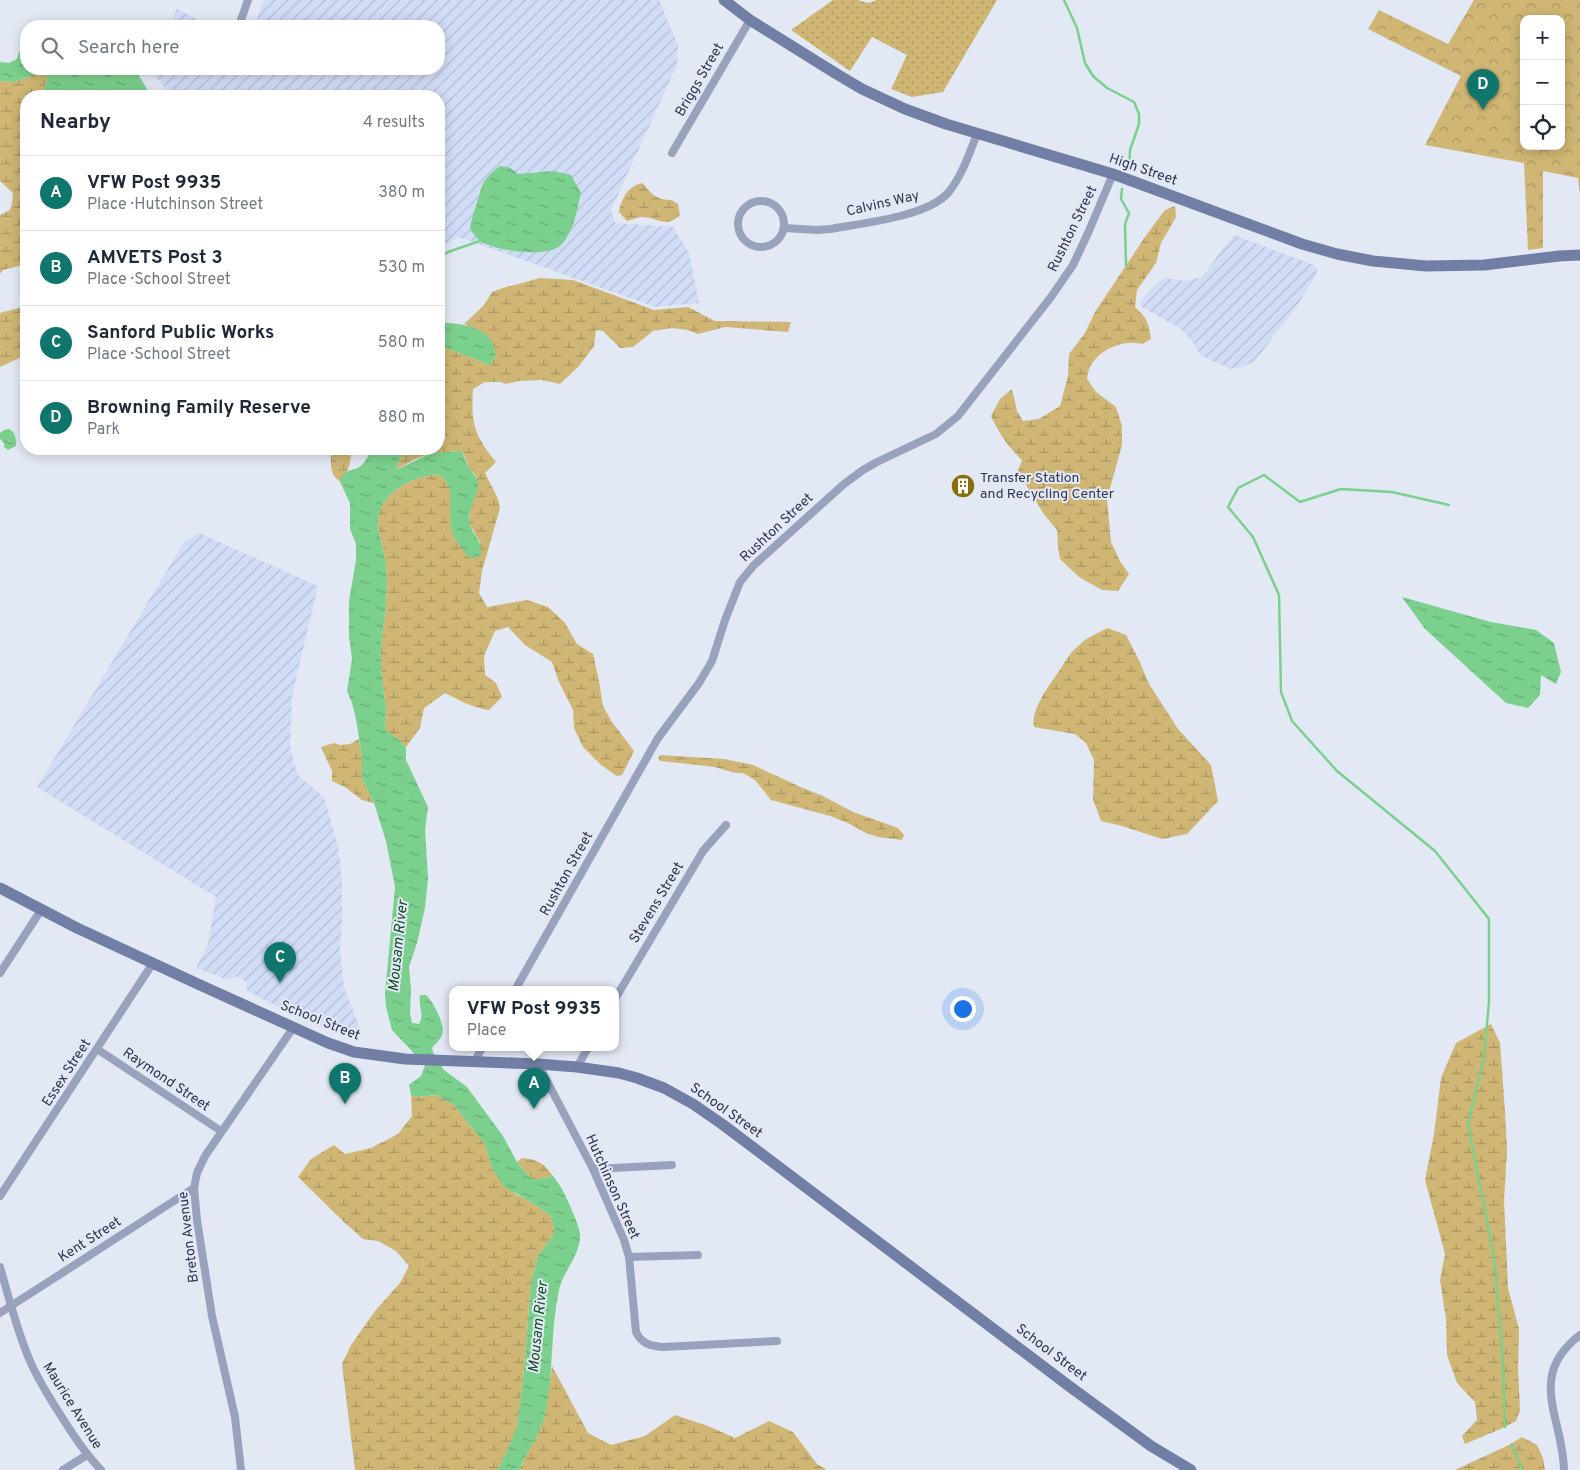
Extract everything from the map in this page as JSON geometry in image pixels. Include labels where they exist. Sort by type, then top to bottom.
[{"type":"street","points":[[241,20],[248,0]]},
{"type":"street","name":"High Street","points":[[724,0],[750,20],[835,73],[889,102],[920,115],[977,134],[1113,174],[1302,244],[1337,254],[1373,261],[1426,266],[1484,265],[1580,255]]},
{"type":"street","name":"Briggs Street","points":[[672,153],[750,20]]},
{"type":"street","name":"Calvins Way","points":[[784,228],[830,229],[910,213],[929,207],[940,200],[955,183],[977,134]]},
{"type":"street","name":"Rushton Street","points":[[517,986],[658,738],[699,683],[712,661],[724,620],[740,582],[754,564],[844,484],[877,462],[936,434],[958,416],[1045,305],[1073,265],[1113,174]]},
{"type":"street","points":[[763,202],[772,204],[779,210],[784,228],[782,235],[772,245],[755,247],[743,239],[739,230],[738,220],[748,205],[763,202]]},
{"type":"street","name":"Stevens Street","points":[[619,992],[703,851],[726,825]]},
{"type":"street","name":"School Street","points":[[0,888],[41,910],[293,1028],[354,1052],[419,1059],[577,1067],[619,1073],[664,1088],[693,1104],[1144,1442],[1191,1470]]},
{"type":"street","points":[[0,973],[41,910]]},
{"type":"street","name":"Essex Street","points":[[0,1196],[153,963]]},
{"type":"street","name":"Breton Avenue","points":[[241,1470],[234,1408],[212,1316],[196,1220],[194,1188],[197,1173],[220,1132],[293,1028]]},
{"type":"street","name":"Raymond Street","points":[[97,1049],[220,1132]]},
{"type":"street","points":[[475,1061],[480,1051]]},
{"type":"street","points":[[577,1067],[586,1051]]},
{"type":"street","name":"Hutchinson Street","points":[[538,1064],[592,1169],[624,1240],[629,1257],[636,1332],[644,1343],[663,1347],[777,1341]]},
{"type":"street","points":[[592,1169],[672,1165]]},
{"type":"street","name":"Kent Street","points":[[0,1313],[194,1188]]},
{"type":"street","points":[[629,1257],[698,1255]]},
{"type":"street","name":"Maurice Avenue","points":[[0,1266],[24,1344],[38,1378],[87,1455],[101,1470]]},
{"type":"street","points":[[1564,1470],[1564,1456],[1551,1403],[1552,1371],[1563,1350],[1580,1334]]},
{"type":"street","points":[[63,1470],[87,1455]]},
{"type":"shaded area","points":[[264,0],[659,0],[678,45],[677,65],[611,210],[615,223],[673,227],[689,253],[699,303],[655,307],[459,237],[445,244],[445,90],[167,90],[155,75],[445,75],[445,20],[256,20]]},
{"type":"shaded area","points":[[177,9],[199,20],[172,20]]},
{"type":"shaded area","points":[[1234,235],[1314,265],[1317,270],[1316,276],[1296,307],[1254,362],[1231,369],[1200,355],[1192,341],[1181,329],[1140,306],[1142,299],[1164,278],[1186,281],[1201,277]]},
{"type":"shaded area","points":[[199,533],[318,586],[292,696],[290,746],[299,776],[324,797],[338,847],[342,878],[340,949],[344,987],[358,1023],[357,1033],[350,1037],[350,1035],[347,1034],[345,1036],[302,1019],[247,991],[247,982],[236,976],[229,980],[196,968],[208,944],[216,897],[37,787],[184,542]]},
{"type":"green space","points":[[833,0],[858,0],[869,3],[876,0],[997,0],[943,92],[912,97],[891,89],[907,55],[872,37],[850,71],[791,30]]},
{"type":"green space","points":[[1474,0],[1580,0],[1580,195],[1578,178],[1543,171],[1543,248],[1528,250],[1524,163],[1425,145],[1461,76],[1368,29],[1379,10],[1448,44]]},
{"type":"green space","points":[[35,75],[49,77],[44,90],[20,90],[20,266],[3,270],[0,274],[0,215],[10,210],[13,193],[0,181],[0,81],[13,82]]},
{"type":"green space","points":[[642,183],[656,196],[678,204],[680,215],[666,222],[642,217],[627,221],[619,212],[621,202],[629,190]]},
{"type":"green space","points":[[1175,206],[1176,217],[1161,243],[1156,263],[1137,290],[1135,307],[1147,321],[1151,339],[1142,344],[1120,344],[1106,350],[1094,361],[1088,373],[1087,379],[1096,392],[1116,407],[1122,426],[1122,445],[1107,499],[1111,542],[1129,574],[1118,591],[1102,590],[1079,577],[1060,559],[1057,530],[1043,513],[1018,471],[1022,460],[1004,440],[991,416],[1000,399],[1012,389],[1017,411],[1023,421],[1039,419],[1060,406],[1068,376],[1069,354],[1085,333],[1095,312],[1147,234],[1165,210]]},
{"type":"green space","points":[[540,278],[573,280],[654,310],[688,307],[715,321],[791,322],[788,332],[725,327],[698,334],[688,330],[672,328],[653,331],[633,347],[620,348],[603,331],[596,330],[594,346],[579,366],[560,384],[542,380],[519,381],[506,384],[485,382],[473,389],[473,411],[476,428],[483,444],[496,462],[485,473],[498,499],[500,508],[482,571],[479,593],[487,607],[527,600],[548,607],[565,623],[577,644],[593,654],[603,706],[612,722],[634,751],[622,775],[617,776],[601,765],[583,747],[574,728],[573,710],[559,682],[552,662],[525,645],[508,627],[495,631],[484,656],[485,675],[496,683],[502,697],[489,710],[472,706],[445,693],[424,708],[420,728],[406,747],[396,737],[386,731],[385,728],[386,708],[382,678],[381,647],[387,581],[378,517],[388,497],[400,487],[422,477],[438,474],[448,486],[450,493],[451,524],[454,538],[461,545],[481,544],[469,523],[477,477],[470,469],[462,451],[445,452],[445,347],[490,365],[496,355],[491,342],[482,332],[464,324],[484,305],[492,292]]},
{"type":"green space","points":[[20,308],[20,358],[0,367],[0,313]]},
{"type":"green space","points":[[332,455],[351,455],[350,464],[340,482],[334,476]]},
{"type":"green space","points":[[402,455],[426,455],[396,470]]},
{"type":"green space","points":[[1108,628],[1126,635],[1149,684],[1178,729],[1211,765],[1218,801],[1187,834],[1162,839],[1101,821],[1093,799],[1094,760],[1086,743],[1075,734],[1034,727],[1035,712],[1038,704],[1069,656],[1078,645]]},
{"type":"green space","points":[[359,739],[362,757],[362,778],[374,803],[362,800],[345,787],[332,781],[332,771],[321,747],[334,743],[340,745],[350,744]]},
{"type":"green space","points":[[660,755],[724,759],[753,765],[821,795],[853,812],[898,828],[904,835],[902,840],[878,837],[830,816],[771,800],[755,780],[743,773],[735,773],[715,767],[661,761],[658,758]]},
{"type":"green space","points":[[1491,1024],[1500,1043],[1507,1151],[1504,1200],[1508,1288],[1519,1329],[1518,1370],[1520,1410],[1516,1421],[1465,1444],[1462,1436],[1477,1420],[1475,1402],[1457,1383],[1447,1355],[1446,1319],[1440,1280],[1445,1254],[1425,1180],[1434,1134],[1441,1078],[1456,1043]]},
{"type":"green space","points":[[411,1095],[418,1097],[437,1095],[453,1104],[485,1144],[492,1168],[515,1194],[550,1215],[554,1227],[554,1234],[538,1256],[531,1283],[517,1429],[497,1470],[355,1470],[342,1364],[351,1345],[375,1311],[400,1283],[409,1266],[396,1251],[378,1241],[363,1239],[298,1177],[311,1159],[334,1145],[345,1154],[371,1148],[398,1134],[412,1116]]},
{"type":"green space","points":[[522,1158],[540,1163],[553,1176],[534,1180],[517,1162]]},
{"type":"green space","points":[[552,1366],[588,1433],[611,1445],[645,1436],[675,1415],[708,1426],[735,1438],[769,1421],[793,1432],[817,1464],[827,1470],[519,1470],[541,1427],[545,1414]]},
{"type":"green space","points":[[1522,1437],[1537,1445],[1543,1458],[1545,1470],[1455,1470],[1511,1444]]},
{"type":"water","points":[[19,52],[20,75],[35,75],[13,82],[0,81],[0,62],[9,63],[17,59]]},
{"type":"water","points":[[41,75],[139,75],[148,90],[44,90],[48,77]]},
{"type":"water","points":[[500,166],[511,168],[518,174],[553,171],[571,175],[581,193],[572,227],[562,244],[555,249],[546,251],[522,252],[488,245],[480,241],[470,229],[481,188],[485,180]]},
{"type":"water","points":[[445,323],[474,328],[486,335],[491,340],[496,355],[490,365],[445,347]]},
{"type":"water","points":[[9,429],[14,434],[16,446],[8,450],[0,439],[0,433]]},
{"type":"water","name":"Mousam River","points":[[462,451],[478,482],[469,518],[471,529],[480,543],[480,556],[469,558],[453,535],[450,493],[448,486],[438,474],[422,477],[407,483],[388,497],[383,504],[378,517],[378,524],[387,581],[381,662],[386,708],[386,731],[396,737],[406,747],[406,760],[428,807],[425,830],[428,878],[425,908],[409,967],[412,1023],[419,1024],[421,1020],[420,995],[426,995],[441,1020],[443,1031],[441,1037],[432,1048],[444,1070],[467,1087],[503,1136],[517,1162],[526,1173],[534,1180],[553,1176],[564,1193],[580,1234],[578,1249],[561,1283],[556,1305],[550,1384],[545,1415],[537,1436],[519,1470],[497,1470],[517,1428],[531,1283],[538,1256],[554,1234],[554,1227],[550,1215],[504,1187],[492,1168],[485,1144],[453,1104],[437,1095],[417,1097],[411,1095],[409,1085],[421,1076],[425,1065],[392,1030],[386,1007],[385,993],[395,887],[386,841],[374,803],[362,778],[362,757],[356,719],[347,691],[352,659],[349,636],[349,601],[356,560],[356,544],[350,529],[350,503],[340,482],[341,477],[347,471],[356,469],[369,455],[402,455],[396,470],[427,455],[445,455],[445,452]]},
{"type":"water","points":[[1402,597],[1491,622],[1536,630],[1554,643],[1561,672],[1556,684],[1541,675],[1540,695],[1528,708],[1506,703],[1425,629]]},
{"type":"waterway","points":[[1064,0],[1077,28],[1085,63],[1093,76],[1107,88],[1134,102],[1139,114],[1139,124],[1130,150],[1129,169]]},
{"type":"waterway","points":[[1122,189],[1121,199],[1129,213],[1125,224],[1126,265]]},
{"type":"waterway","points":[[445,254],[480,241]]},
{"type":"waterway","points":[[1449,505],[1392,492],[1341,489],[1300,502],[1264,475],[1238,488],[1228,507],[1253,537],[1279,595],[1281,692],[1292,721],[1337,771],[1435,851],[1489,919],[1489,1002],[1484,1057],[1468,1124],[1495,1263],[1503,1364],[1505,1427]]},
{"type":"waterway","points":[[1512,1444],[1522,1470]]},
{"type":"place","name":"Browning Family Reserve","points":[[1483,110]]},
{"type":"place","name":"Transfer Station and Recycling Center","points":[[963,486]]},
{"type":"place","name":"Sanford Public Works","points":[[280,983]]},
{"type":"place","name":"AMVETS Post 3","points":[[345,1104]]},
{"type":"place","name":"VFW Post 9935","points":[[534,1109]]}]
